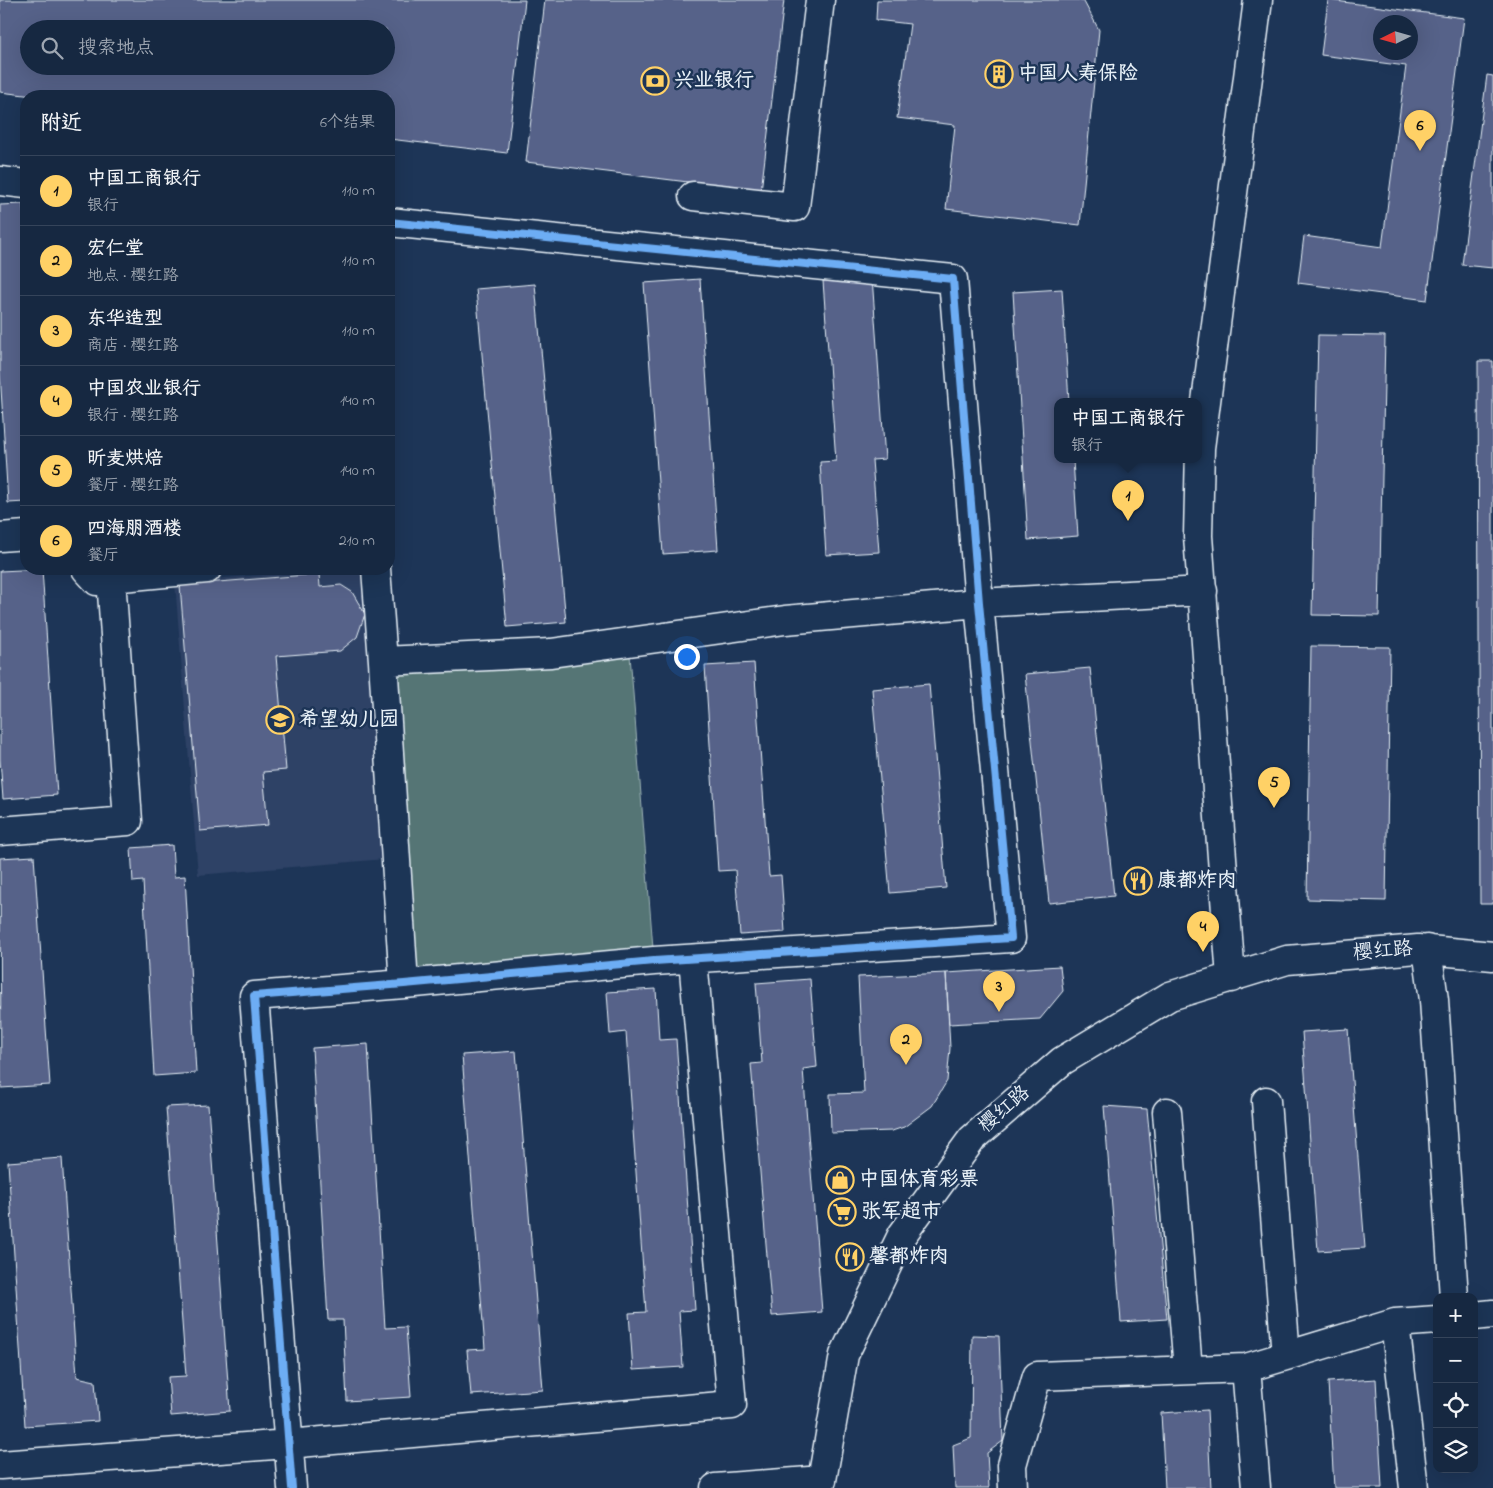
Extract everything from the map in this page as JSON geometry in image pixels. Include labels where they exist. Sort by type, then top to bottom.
[{"type":"street","points":[[693,196],[795,207],[820,0]]},
{"type":"street","points":[[1202,433],[1258,0]]},
{"type":"street","points":[[0,181],[20,183]]},
{"type":"street","points":[[292,1488],[254,996],[693,959],[1011,938],[978,603],[953,278],[395,223]]},
{"type":"street","points":[[1200,463],[1198,536],[1231,978]]},
{"type":"street","points":[[0,537],[20,535]]},
{"type":"street","points":[[92,575],[97,581],[143,575]]},
{"type":"street","points":[[376,575],[404,984]]},
{"type":"street","points":[[0,831],[128,821],[111,578]]},
{"type":"street","points":[[383,661],[551,653],[785,620],[978,603],[1203,591]]},
{"type":"street","name":"樱红路","points":[[715,1488],[823,1484],[844,1355],[902,1234],[972,1139],[1062,1061],[1170,996],[1287,960],[1418,949],[1493,956]]},
{"type":"street","points":[[1427,949],[1434,1000],[1454,1293]]},
{"type":"street","points":[[0,1465],[288,1444],[732,1405],[693,959]]},
{"type":"street","points":[[1266,1101],[1286,1356]]},
{"type":"street","points":[[1167,1112],[1188,1370]]},
{"type":"street","points":[[1478,1316],[1493,1314]]},
{"type":"street","points":[[1014,1488],[1012,1465],[1037,1376],[1246,1368],[1395,1323],[1433,1320]]},
{"type":"street","points":[[1395,1323],[1414,1488]]},
{"type":"street","points":[[1246,1368],[1256,1488]]},
{"type":"shaded area","name":"希望幼儿园","points":[[262,575],[363,575],[385,859],[198,875],[175,582]]},
{"type":"green space","points":[[629,642],[654,961],[404,984],[383,661]]},
{"type":"building","points":[[0,0],[525,0],[507,153],[395,140],[395,90],[20,90],[20,94],[0,92]]},
{"type":"building","name":"兴业银行","points":[[545,0],[784,0],[761,191],[526,162]]},
{"type":"building","name":"中国人寿保险","points":[[877,0],[1083,0],[1099,30],[1080,225],[946,209],[955,125],[897,118],[910,24],[876,20]]},
{"type":"building","points":[[1328,0],[1464,18],[1427,300],[1298,283],[1304,236],[1382,247],[1406,66],[1321,55]]},
{"type":"building","points":[[1487,75],[1493,76],[1493,268],[1462,265]]},
{"type":"building","points":[[20,204],[20,502],[8,503],[0,372],[0,205]]},
{"type":"building","points":[[872,277],[885,459],[872,460],[879,552],[826,555],[820,462],[836,461],[823,281]]},
{"type":"building","points":[[700,279],[718,550],[663,554],[644,283]]},
{"type":"building","points":[[535,284],[566,622],[507,627],[476,289]]},
{"type":"building","points":[[1062,289],[1069,398],[1054,398],[1054,463],[1073,463],[1078,536],[1028,540],[1013,292]]},
{"type":"building","points":[[1318,335],[1385,336],[1379,616],[1312,615]]},
{"type":"building","points":[[1478,361],[1493,361],[1493,904],[1480,904]]},
{"type":"building","points":[[20,570],[20,575],[42,575],[57,795],[3,799],[0,759],[0,571]]},
{"type":"building","points":[[319,575],[320,587],[341,585],[352,592],[365,614],[357,637],[340,651],[276,656],[286,770],[263,772],[268,825],[200,831],[180,585]]},
{"type":"building","points":[[1311,646],[1390,647],[1386,901],[1307,899]]},
{"type":"building","points":[[754,663],[769,876],[781,875],[785,932],[740,935],[735,870],[718,871],[705,666]]},
{"type":"building","points":[[1090,668],[1114,896],[1049,903],[1025,674]]},
{"type":"building","points":[[929,684],[946,888],[890,893],[872,689]]},
{"type":"building","points":[[172,845],[174,877],[185,876],[196,1073],[154,1076],[143,881],[133,882],[131,848]]},
{"type":"building","points":[[34,856],[50,1085],[1,1088],[0,858]]},
{"type":"building","points":[[1060,966],[1063,991],[1040,1019],[949,1024],[946,973]]},
{"type":"building","points":[[946,973],[950,1048],[947,1081],[932,1106],[904,1127],[892,1131],[831,1133],[830,1094],[864,1093],[858,977]]},
{"type":"building","points":[[810,979],[817,1067],[803,1069],[822,1312],[772,1316],[751,1064],[762,1063],[756,983]]},
{"type":"building","points":[[656,989],[659,1040],[676,1039],[695,1310],[679,1311],[683,1367],[633,1370],[629,1313],[646,1312],[626,1032],[610,1034],[607,992]]},
{"type":"building","points":[[1348,1029],[1365,1248],[1318,1251],[1302,1032]]},
{"type":"building","points":[[368,1044],[385,1328],[406,1327],[411,1397],[347,1401],[343,1320],[328,1320],[312,1048]]},
{"type":"building","points":[[516,1051],[543,1390],[471,1395],[467,1350],[485,1349],[462,1055]]},
{"type":"building","points":[[208,1105],[230,1411],[171,1416],[168,1377],[186,1376],[166,1107]]},
{"type":"building","points":[[1104,1106],[1147,1109],[1167,1319],[1121,1322]]},
{"type":"building","points":[[62,1158],[77,1377],[95,1381],[98,1421],[25,1426],[8,1162]]},
{"type":"building","points":[[972,1335],[999,1336],[1003,1441],[987,1453],[989,1488],[955,1488],[953,1445],[971,1438]]},
{"type":"building","points":[[1376,1379],[1382,1488],[1334,1488],[1328,1382]]},
{"type":"building","points":[[1207,1410],[1211,1488],[1165,1488],[1161,1413]]},
{"type":"cycle path","points":[[292,1488],[254,996],[654,961],[1011,938],[979,603],[953,279],[395,223]]},
{"type":"place","name":"中国人寿保险","points":[[999,74]]},
{"type":"place","name":"兴业银行","points":[[655,81]]},
{"type":"place","name":"四海朋酒楼","points":[[1420,151]]},
{"type":"place","name":"中国工商银行","points":[[1128,521]]},
{"type":"place","name":"希望幼儿园","points":[[280,720]]},
{"type":"place","name":"昕麦烘焙","points":[[1274,808]]},
{"type":"place","name":"康都炸肉","points":[[1138,881]]},
{"type":"place","name":"中国农业银行","points":[[1203,952]]},
{"type":"place","name":"东华造型","points":[[999,1012]]},
{"type":"place","name":"宏仁堂","points":[[906,1065]]},
{"type":"place","name":"中国体育彩票","points":[[840,1180]]},
{"type":"place","name":"张军超市","points":[[842,1212]]},
{"type":"place","name":"馨都炸肉","points":[[850,1257]]}]
